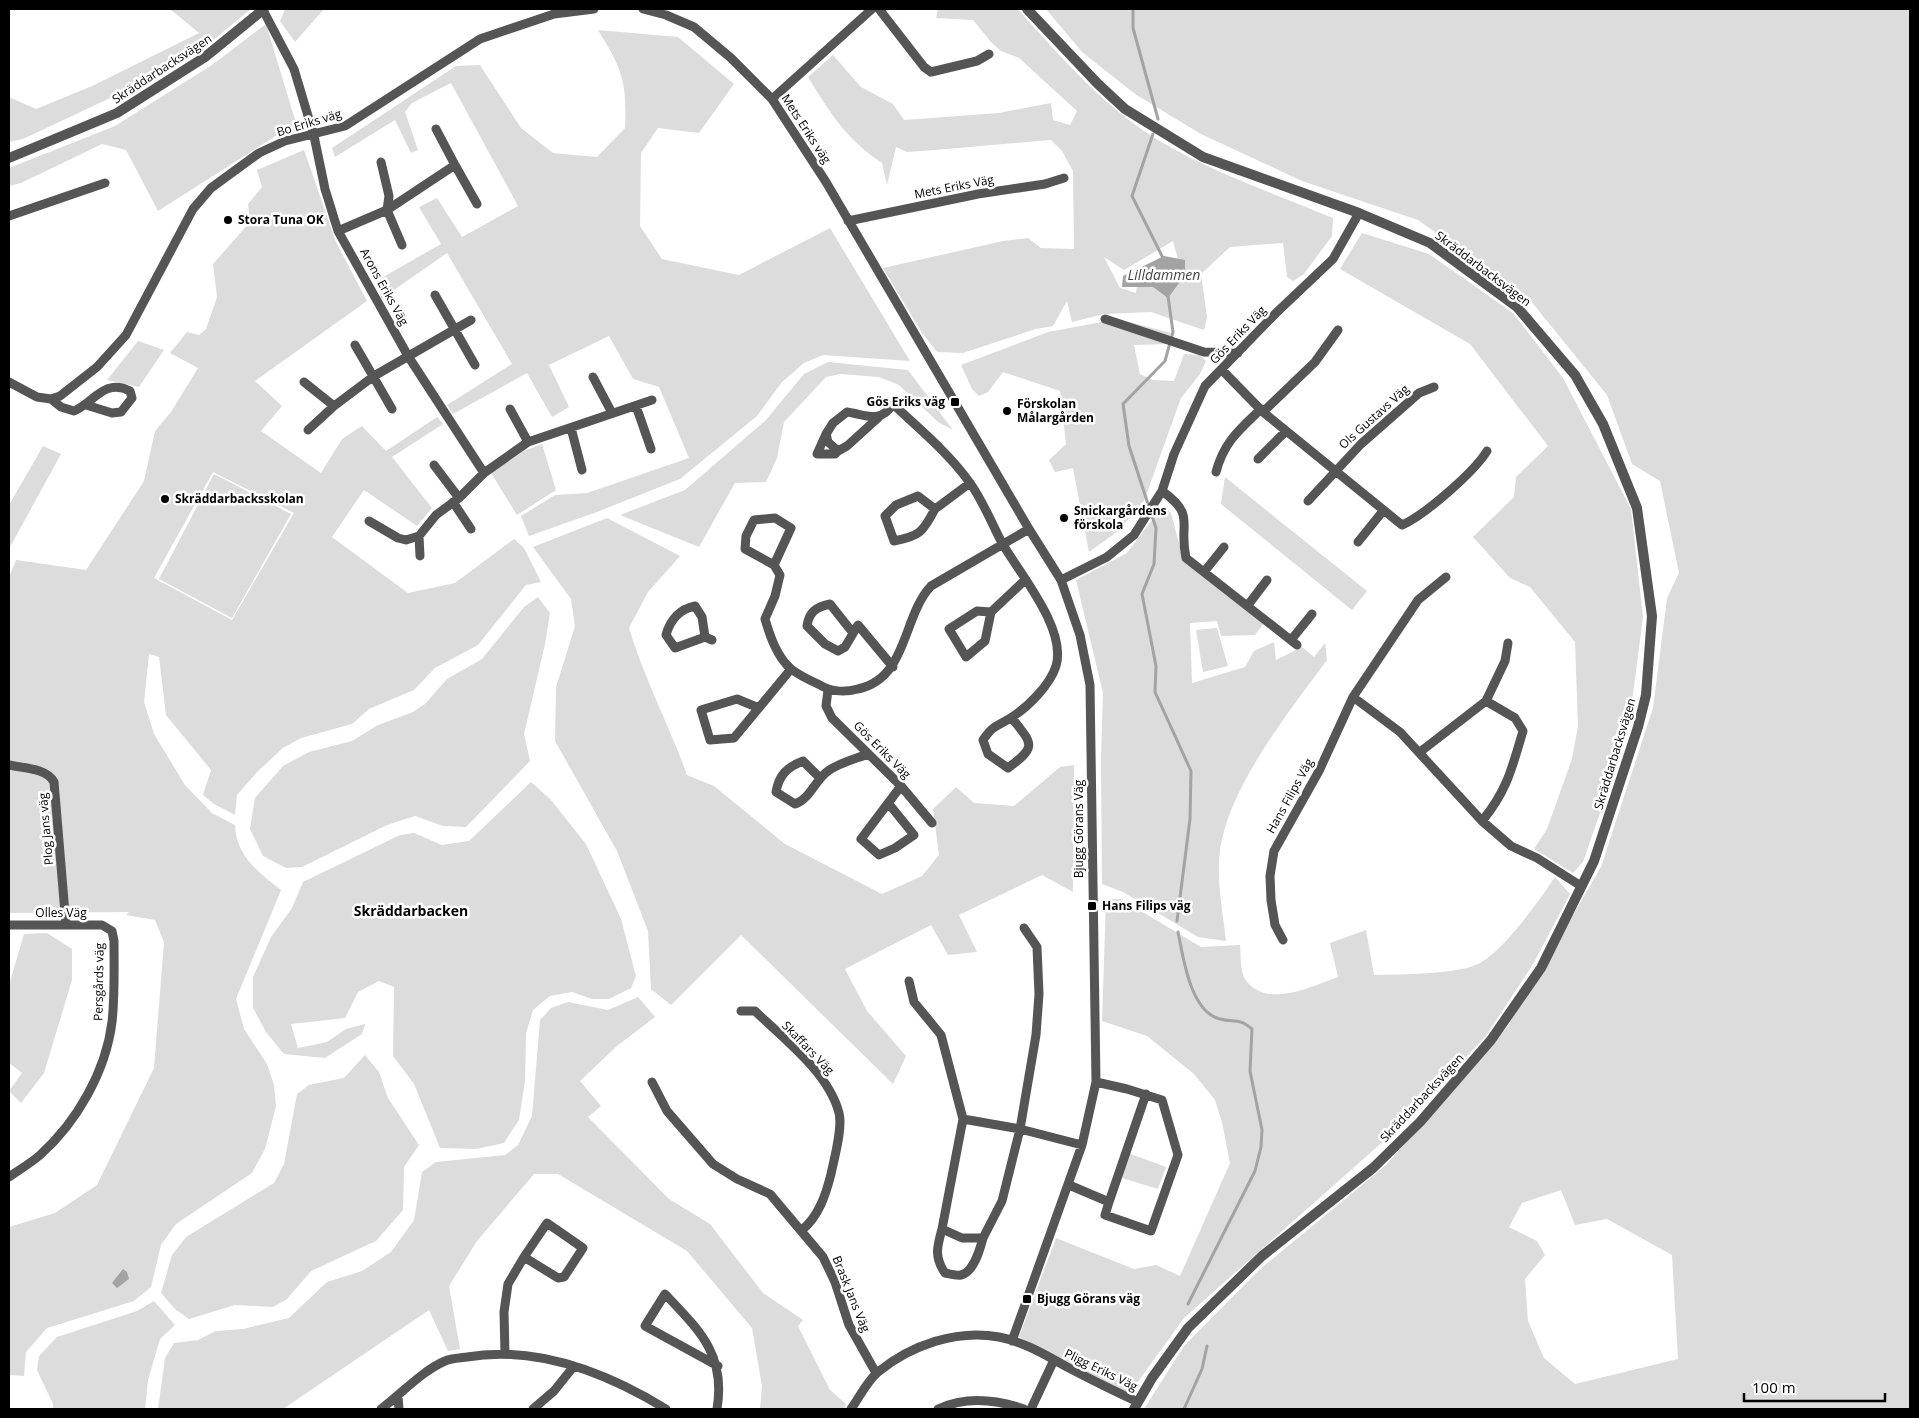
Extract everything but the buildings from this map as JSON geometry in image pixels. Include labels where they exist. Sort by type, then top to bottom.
[{"type":"street","name":"Bo Eriks väg","points":[[51,399],[60,396],[91,372],[126,335],[193,209],[211,188],[259,153],[285,142],[314,136],[345,126],[480,39],[554,14],[594,9]]},
{"type":"street","name":"Mets Eriks väg","points":[[643,9],[666,15],[694,27],[731,58],[772,99],[848,221]]},
{"type":"street","points":[[772,99],[872,9]]},
{"type":"street","points":[[879,9],[924,67],[931,72],[977,61],[989,54]]},
{"type":"street","name":"Skräddarbacksvägen","points":[[1027,9],[1098,84],[1125,108],[1203,157],[1359,213],[1430,244],[1517,307],[1575,375],[1603,424],[1637,508],[1652,616],[1646,695],[1638,727],[1594,861],[1540,968],[1491,1040],[1420,1122],[1373,1168],[1262,1256],[1188,1328],[1136,1406]]},
{"type":"street","name":"Arons Eriks Väg","points":[[264,10],[294,69],[314,136],[325,189],[338,231],[408,356],[484,473]]},
{"type":"street","name":"Skräddarbacksvägen","points":[[9,158],[118,113],[206,58],[264,10]]},
{"type":"street","points":[[436,129],[477,204]]},
{"type":"street","points":[[381,162],[390,196],[387,210],[402,245]]},
{"type":"street","points":[[338,231],[387,210],[455,165]]},
{"type":"street","name":"Mets Eriks Väg","points":[[848,221],[978,194],[1045,184],[1064,178]]},
{"type":"street","points":[[9,216],[105,183]]},
{"type":"street","name":"Gös Eriks Väg","points":[[1061,580],[1107,557],[1134,536],[1162,491],[1174,454],[1205,386],[1333,259],[1359,213]]},
{"type":"street","points":[[848,221],[1028,529],[1061,580]]},
{"type":"street","points":[[435,295],[476,365]]},
{"type":"street","points":[[1106,319],[1204,352],[1238,353]]},
{"type":"street","points":[[308,430],[334,406],[374,376],[471,320]]},
{"type":"street","points":[[1216,472],[1220,457],[1231,437],[1315,362],[1338,330]]},
{"type":"street","points":[[355,345],[392,409]]},
{"type":"street","points":[[1222,370],[1286,431],[1402,525],[1413,520],[1480,462],[1487,451]]},
{"type":"street","points":[[593,377],[612,413]]},
{"type":"street","points":[[9,382],[37,397],[51,399],[61,407],[74,411],[86,406],[103,389],[122,387],[130,391],[132,398],[121,412],[112,412],[86,406]]},
{"type":"street","points":[[304,382],[334,406]]},
{"type":"street","name":"Ols Gustavs Väg","points":[[1308,501],[1334,471],[1419,393],[1434,387]]},
{"type":"street","points":[[370,521],[398,538],[406,540],[419,536],[436,515],[456,500],[484,473],[528,442],[652,400]]},
{"type":"street","points":[[879,417],[846,412],[833,423],[817,454],[836,454],[879,417],[887,413],[893,404],[936,444],[970,483],[1003,544],[1042,605],[1058,646],[1056,666],[1032,700],[1012,718],[992,727],[983,740],[988,754],[1008,768],[1024,757],[1029,750],[1029,740],[1012,718]]},
{"type":"street","points":[[636,406],[650,449]]},
{"type":"street","points":[[510,409],[528,442]]},
{"type":"street","points":[[571,428],[582,470]]},
{"type":"street","points":[[1258,459],[1286,431]]},
{"type":"street","points":[[826,434],[828,442],[838,451]]},
{"type":"street","points":[[434,465],[456,500],[471,529]]},
{"type":"street","points":[[935,509],[918,496],[896,504],[885,516],[894,541],[912,538],[924,530],[935,509],[970,483]]},
{"type":"street","points":[[1162,491],[1184,511],[1184,547],[1186,558],[1294,642],[1312,614]]},
{"type":"street","points":[[1358,542],[1383,511]]},
{"type":"street","points":[[774,565],[791,528],[775,518],[754,520],[746,536],[746,549],[774,565],[780,575],[775,596],[765,619],[771,640],[791,669],[828,690],[846,692],[870,686],[893,667],[906,640],[920,598],[931,586],[1028,529]]},
{"type":"street","points":[[419,536],[420,556]]},
{"type":"street","points":[[1204,572],[1224,547]]},
{"type":"street","name":"Hans Filips Väg","points":[[1283,940],[1275,925],[1271,900],[1270,876],[1274,851],[1319,771],[1353,698],[1418,600],[1446,577]]},
{"type":"street","points":[[990,612],[976,612],[949,629],[966,657],[986,641],[990,612],[1025,580]]},
{"type":"street","name":"Bjugg Görans Väg","points":[[1012,1340],[1069,1185],[1082,1145],[1096,1082],[1090,685],[1080,635],[1061,580]]},
{"type":"street","points":[[1248,605],[1267,580]]},
{"type":"street","points":[[853,633],[830,604],[818,607],[808,616],[807,626],[825,644],[838,651],[845,646],[858,625],[893,667]]},
{"type":"street","points":[[695,606],[702,617],[708,638],[675,648],[666,634],[668,626],[683,609],[695,606]]},
{"type":"street","points":[[1420,752],[1486,701],[1505,661],[1508,643]]},
{"type":"street","points":[[759,708],[737,699],[701,710],[710,740],[734,738],[759,708],[791,669]]},
{"type":"street","name":"Gös Eriks Väg","points":[[828,690],[826,706],[832,718],[901,786],[932,823]]},
{"type":"street","points":[[1353,698],[1400,732],[1482,821],[1511,846],[1537,858],[1581,886]]},
{"type":"street","points":[[1482,821],[1498,802],[1506,787],[1523,731],[1515,718],[1486,701]]},
{"type":"street","name":"Gös Eriks Väg","points":[[820,778],[803,761],[789,766],[778,780],[776,792],[795,804],[802,802],[820,778],[829,770],[868,754]]},
{"type":"street","name":"Plog Jans väg","points":[[9,765],[44,772],[54,782],[66,925]]},
{"type":"street","name":"Gös Eriks Väg","points":[[889,804],[914,835],[895,848],[879,855],[861,839],[901,786]]},
{"type":"street","name":"Olles Väg","points":[[9,925],[102,925],[112,931]]},
{"type":"street","points":[[909,981],[914,1002],[941,1036],[963,1119],[938,1244],[938,1262],[945,1273],[960,1276],[969,1271],[1002,1201],[1020,1129],[1036,1035],[1039,994],[1037,947],[1024,928]]},
{"type":"street","name":"Persgårds väg","points":[[9,1177],[39,1155],[54,1140],[72,1118],[94,1081],[105,1051],[112,1023],[114,979],[112,931]]},
{"type":"street","name":"Skaffars Väg","points":[[741,1011],[755,1012],[824,1080],[840,1114],[836,1152],[826,1194],[810,1223],[802,1230]]},
{"type":"street","name":"Brask Jans Väg","points":[[652,1082],[667,1111],[713,1164],[738,1179],[770,1194],[823,1256],[835,1282],[849,1325],[876,1373]]},
{"type":"street","points":[[1096,1082],[1146,1094],[1162,1100],[1178,1155],[1151,1231],[1105,1215],[1146,1094]]},
{"type":"street","points":[[963,1119],[1020,1129],[1082,1145]]},
{"type":"street","points":[[1069,1185],[1110,1202]]},
{"type":"street","points":[[505,1354],[504,1312],[508,1284],[524,1257],[547,1223],[583,1248],[564,1277],[558,1278],[524,1257]]},
{"type":"street","points":[[942,1229],[962,1238],[983,1238]]},
{"type":"street","points":[[717,1409],[720,1384],[718,1366],[705,1339],[665,1294],[645,1326],[718,1366]]},
{"type":"street","name":"Pligg Eriks Väg","points":[[851,1409],[876,1373],[908,1352],[934,1341],[960,1336],[986,1336],[1012,1340],[1054,1360],[1136,1406]]},
{"type":"street","points":[[381,1409],[445,1361],[478,1355],[505,1354],[547,1359],[574,1366],[607,1378],[666,1409]]},
{"type":"street","name":"Pligg Eriks Väg","points":[[1031,1409],[1054,1360]]},
{"type":"street","points":[[533,1409],[554,1391],[574,1366]]},
{"type":"street","points":[[398,1396],[398,1409]]},
{"type":"street","points":[[938,1409],[952,1403],[973,1399],[1004,1403],[1024,1409]]},
{"type":"shaded area","points":[[170,9],[251,9],[211,42],[108,99],[23,139],[9,142],[9,97],[36,109],[92,86],[199,33]]},
{"type":"shaded area","points":[[285,9],[324,9],[295,42],[280,21]]},
{"type":"shaded area","points":[[938,9],[1018,9],[1085,82],[1143,130],[1163,143],[1204,164],[1333,218],[1332,236],[1304,274],[1293,281],[1287,277],[1283,243],[1230,247],[1201,274],[1207,317],[1204,330],[1151,312],[1104,314],[1072,322],[1067,301],[1053,326],[1036,329],[963,353],[937,352],[922,333],[883,268],[1003,241],[1028,238],[1041,248],[1074,249],[1073,171],[1062,151],[1051,140],[907,152],[896,147],[887,185],[882,163],[858,145],[840,125],[808,77],[833,55],[861,87],[893,104],[904,120],[999,113],[1051,103],[1053,120],[1070,125],[1077,111],[1019,58],[1001,51],[973,20],[936,18]],"holes":[[[1173,241],[1181,270],[1137,284],[1136,293],[1120,288],[1104,257],[1124,270]]]},
{"type":"shaded area","points":[[1046,9],[1910,9],[1910,1409],[1144,1409],[1184,1346],[1259,1270],[1386,1165],[1508,1026],[1601,867],[1653,708],[1667,598],[1679,573],[1660,481],[1632,464],[1607,395],[1530,300],[1418,220],[1302,181],[1201,134],[1135,94],[1082,52]],"holes":[[[1561,1190],[1575,1225],[1607,1219],[1672,1255],[1678,1359],[1575,1384],[1544,1358],[1528,1321],[1525,1279],[1545,1255],[1537,1241],[1509,1227],[1522,1203]]]},
{"type":"shaded area","points":[[266,24],[296,123],[158,211],[126,150],[102,144],[21,183],[9,186],[9,168],[115,126],[212,65]]},
{"type":"shaded area","points":[[598,30],[678,37],[734,84],[699,133],[658,128],[641,153],[640,226],[662,259],[739,275],[830,228],[910,361],[823,355],[804,363],[782,382],[757,416],[680,479],[597,512],[529,536],[521,516],[555,495],[587,493],[689,458],[659,387],[633,379],[609,336],[549,365],[569,407],[552,417],[527,373],[453,414],[447,405],[512,364],[447,253],[381,299],[378,280],[441,244],[419,207],[437,198],[462,237],[518,206],[451,83],[412,103],[405,112],[418,150],[411,153],[395,120],[335,157],[332,148],[456,66],[480,65],[521,128],[553,153],[597,157],[625,128],[625,98],[621,76],[613,55]]},
{"type":"shaded area","points":[[304,150],[336,242],[367,301],[255,381],[282,406],[261,431],[321,473],[342,439],[362,426],[386,451],[437,417],[443,424],[392,457],[432,508],[417,526],[364,490],[332,537],[408,593],[455,583],[514,539],[524,548],[541,582],[526,585],[478,645],[435,668],[414,690],[369,709],[352,724],[301,738],[283,748],[258,771],[237,795],[235,815],[214,804],[203,795],[211,770],[166,715],[159,657],[149,654],[144,702],[154,734],[185,785],[212,813],[235,825],[236,836],[244,855],[257,870],[281,890],[236,999],[244,1029],[267,1064],[274,1085],[276,1106],[265,1149],[252,1173],[176,1224],[161,1245],[151,1287],[134,1301],[47,1328],[26,1352],[24,1376],[9,1375],[9,1227],[55,1213],[97,1185],[154,1068],[164,942],[155,920],[126,915],[129,912],[9,913],[9,577],[16,560],[86,570],[144,481],[155,431],[171,412],[198,368],[170,353],[187,332],[199,335],[206,329],[217,297],[213,264],[250,222],[248,204],[262,187],[257,170]],"holes":[[[213,472],[294,513],[232,620],[154,578]]]},
{"type":"shaded area","points":[[1362,233],[1429,254],[1513,313],[1563,378],[1631,509],[1643,617],[1628,732],[1583,862],[1573,873],[1534,849],[1547,829],[1572,759],[1578,726],[1575,642],[1530,587],[1510,578],[1473,537],[1514,497],[1516,477],[1548,446],[1470,344],[1340,269]]},
{"type":"shaded area","points":[[1118,319],[1171,333],[1167,344],[1134,345],[1140,374],[1153,380],[1174,381],[1184,354],[1200,355],[1206,361],[1200,374],[1181,398],[1144,501],[1118,531],[1089,552],[1073,468],[1055,472],[1049,460],[1066,444],[1060,391],[1003,372],[988,392],[979,396],[972,389],[961,365],[1048,332]]},
{"type":"shaded area","points":[[138,341],[164,350],[139,387],[107,380]]},
{"type":"shaded area","points":[[828,362],[908,370],[953,430],[938,422],[899,385],[879,377],[840,374],[826,377],[784,422],[777,458],[766,482],[735,483],[699,547],[620,515],[685,490],[765,421],[804,374]]},
{"type":"shaded area","points":[[542,444],[556,490],[517,515],[491,473],[524,451]]},
{"type":"shaded area","points":[[43,446],[61,454],[9,549],[9,505]]},
{"type":"shaded area","points":[[214,474],[291,514],[232,618],[159,579]]},
{"type":"shaded area","points":[[1225,477],[1367,591],[1352,610],[1221,504]]},
{"type":"shaded area","points":[[1167,509],[1171,513],[1183,558],[1264,623],[1255,635],[1221,636],[1217,621],[1190,623],[1192,683],[1245,667],[1254,651],[1274,642],[1276,660],[1302,647],[1314,657],[1325,643],[1327,660],[1263,750],[1235,801],[1226,826],[1220,850],[1219,873],[1226,941],[1198,937],[1123,892],[1102,884],[1101,759],[1103,693],[1076,580],[1127,553],[1155,516]]},
{"type":"shaded area","points":[[607,518],[680,556],[648,592],[629,628],[687,775],[714,786],[785,844],[882,894],[922,876],[939,855],[933,809],[956,787],[974,803],[1014,806],[1060,767],[1074,765],[1073,892],[1042,875],[959,915],[977,952],[948,955],[931,925],[845,969],[867,1011],[906,1056],[893,1084],[741,935],[671,1005],[651,989],[648,931],[617,851],[555,741],[556,687],[575,626],[571,599],[533,547]]},
{"type":"shaded area","points":[[538,597],[550,613],[545,644],[524,734],[530,761],[466,827],[443,826],[415,816],[387,825],[302,867],[286,868],[263,856],[250,829],[255,798],[283,766],[309,752],[352,741],[378,725],[413,712],[425,704],[447,679],[482,659],[524,607]]},
{"type":"shaded area","points":[[1217,628],[1228,666],[1203,672],[1196,630]]},
{"type":"shaded area","points":[[531,782],[551,800],[586,844],[621,919],[636,976],[631,988],[609,999],[592,999],[572,992],[550,996],[533,1010],[526,1033],[525,1081],[519,1120],[504,1143],[476,1149],[440,1148],[414,1084],[393,1056],[394,987],[379,981],[358,992],[345,1018],[291,1024],[298,1048],[327,1042],[346,1029],[365,1024],[362,1034],[325,1058],[284,1054],[266,1032],[253,1008],[253,977],[271,937],[292,908],[303,882],[400,835],[414,833],[442,845],[469,841]]},
{"type":"shaded area","points":[[1555,877],[1570,894],[1532,966],[1485,1037],[1404,1123],[1184,1318],[1129,1394],[1019,1337],[1056,1238],[1134,1269],[1156,1265],[1180,1276],[1230,1163],[1222,1122],[1215,1100],[1194,1074],[1147,1036],[1102,1021],[1106,899],[1121,899],[1201,947],[1240,945],[1241,968],[1245,979],[1254,988],[1265,993],[1277,994],[1303,990],[1338,977],[1330,943],[1366,930],[1374,975],[1444,972],[1480,963],[1489,957],[1510,936],[1531,911]]},
{"type":"shaded area","points":[[47,933],[72,949],[72,980],[44,1073],[21,1103],[9,1091],[22,1073],[9,1063],[9,985],[24,934]]},
{"type":"shaded area","points":[[638,997],[655,1017],[617,1046],[580,1081],[601,1106],[588,1117],[669,1199],[710,1224],[763,1293],[803,1320],[798,1326],[830,1390],[846,1404],[844,1409],[760,1409],[762,1386],[752,1328],[687,1251],[558,1174],[534,1174],[477,1241],[449,1286],[460,1349],[448,1351],[429,1310],[283,1409],[158,1409],[165,1358],[174,1343],[198,1340],[216,1331],[243,1329],[289,1318],[327,1282],[362,1271],[391,1252],[414,1220],[422,1172],[436,1162],[505,1155],[518,1145],[532,1116],[540,1020],[551,1008],[568,1002],[608,1010]]},
{"type":"shaded area","points":[[365,1055],[379,1072],[388,1098],[419,1145],[404,1167],[403,1210],[376,1241],[311,1271],[287,1299],[273,1307],[235,1305],[189,1319],[175,1309],[161,1293],[172,1255],[186,1237],[274,1183],[284,1164],[297,1094],[309,1085],[344,1078]]},
{"type":"shaded area","points":[[1128,1153],[1166,1167],[1158,1189],[1122,1178]]},
{"type":"shaded area","points":[[154,1301],[175,1325],[160,1339],[148,1380],[145,1409],[53,1409],[53,1404],[37,1370],[39,1356],[57,1337],[137,1311]]},
{"type":"water","name":"Lilldammen","points":[[1164,256],[1185,260],[1185,275],[1168,298],[1153,287],[1122,287],[1123,276]]},
{"type":"water","points":[[123,1269],[127,1272],[129,1279],[117,1288],[112,1283]]},
{"type":"waterway","points":[[1133,9],[1133,28],[1158,119]]},
{"type":"waterway","points":[[1153,134],[1132,196],[1164,260]]},
{"type":"waterway","points":[[1149,507],[1129,446],[1123,404],[1165,361],[1173,332],[1168,296]]},
{"type":"waterway","points":[[1151,513],[1156,528],[1154,564],[1142,594],[1156,666],[1155,692],[1191,771],[1190,819],[1177,921]]},
{"type":"waterway","points":[[1178,932],[1190,982],[1201,1006],[1210,1014],[1220,1019],[1240,1022],[1252,1029],[1250,1071],[1262,1130],[1261,1147],[1255,1171],[1188,1304]]},
{"type":"waterway","points":[[1184,1409],[1202,1369],[1207,1346]]},
{"type":"place","name":"Stora Tuna OK","points":[[228,220]]},
{"type":"place","name":"Gös Eriks väg","points":[[955,402]]},
{"type":"place","name":"Förskolan Målargården","points":[[1007,411]]},
{"type":"place","name":"Skräddarbacksskolan","points":[[165,499]]},
{"type":"place","name":"Snickargårdens förskola","points":[[1064,518]]},
{"type":"place","name":"Hans Filips väg","points":[[1092,906]]},
{"type":"place","name":"Bjugg Görans väg","points":[[1027,1299]]},
{"type":"district","name":"Skräddarbacken","points":[[411,911]]}]
